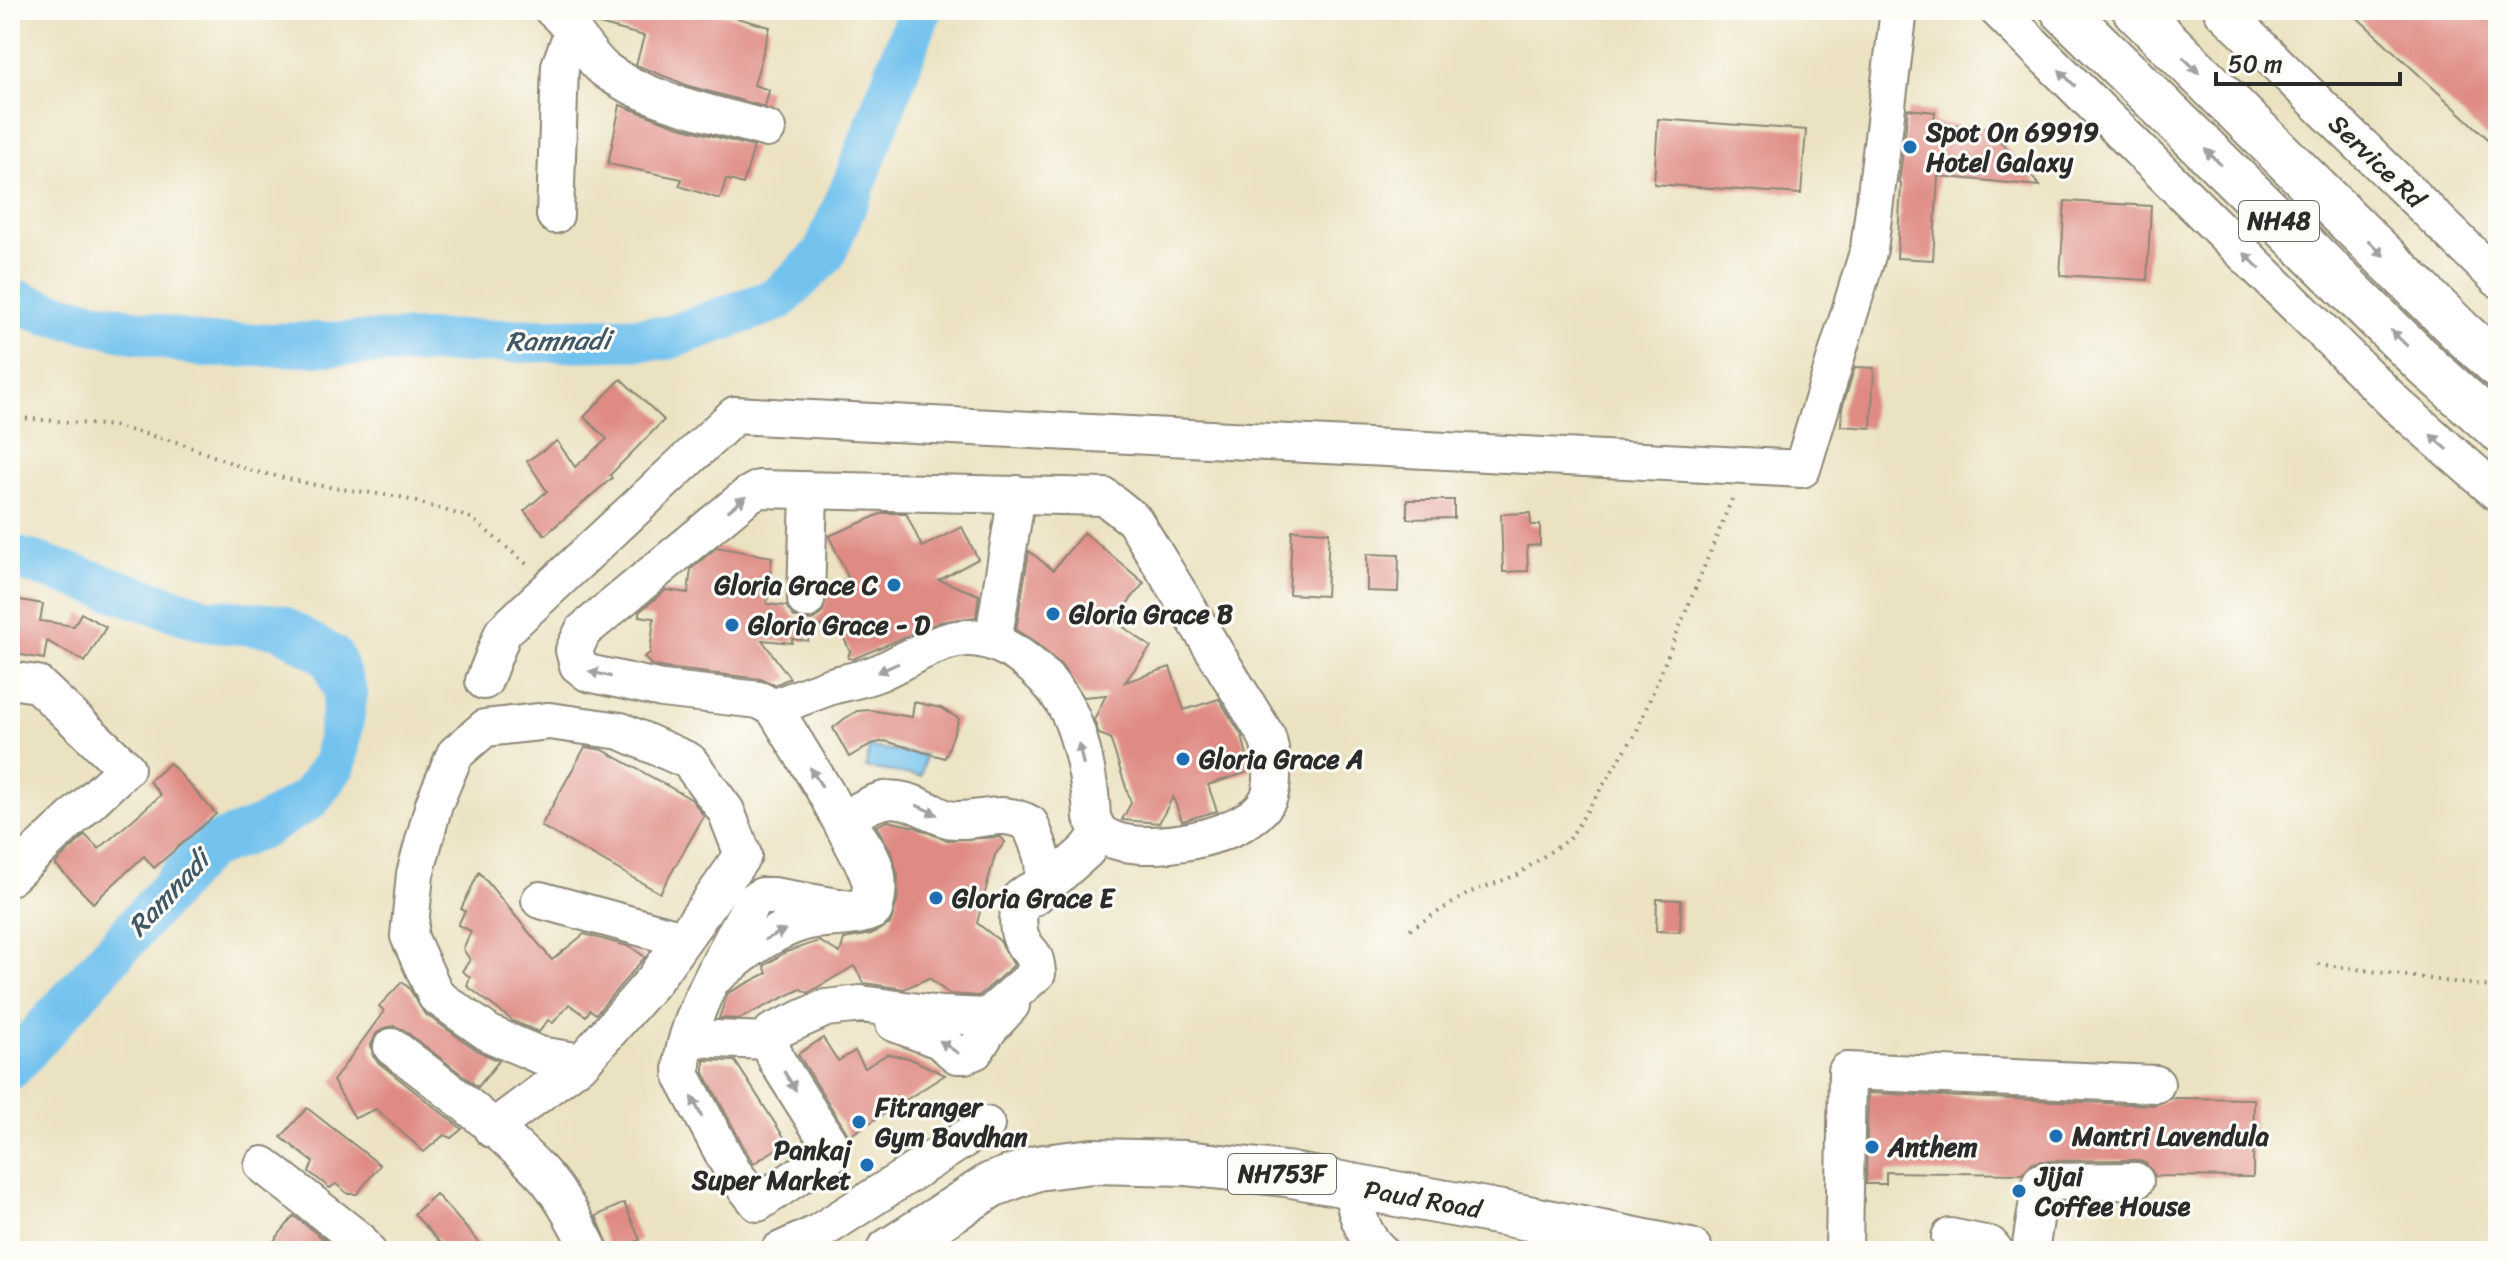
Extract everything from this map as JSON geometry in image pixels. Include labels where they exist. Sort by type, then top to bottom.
[{"type":"main road","name":"NH48","points":[[2063,10],[2429,368],[2498,429]]},
{"type":"main road","name":"NH48","points":[[2135,10],[2498,365]]},
{"type":"main road","name":"Paud Road","points":[[889,1251],[991,1185],[1037,1168],[1092,1161],[1185,1163],[1286,1174],[1351,1186],[1556,1239],[1690,1251]]},
{"type":"street","points":[[484,681],[503,632],[735,415],[1802,469],[1869,249],[1899,10]]},
{"type":"street","points":[[1998,10],[2397,405],[2498,493]]},
{"type":"street","name":"Service Rd","points":[[2222,10],[2498,279]]},
{"type":"street","points":[[563,20],[603,68],[639,90],[767,129]]},
{"type":"street","points":[[555,215],[563,20]]},
{"type":"street","points":[[711,980],[763,940],[801,923],[832,917],[860,918],[874,910],[880,889],[875,866],[852,828],[855,813],[884,798],[905,800],[955,821],[992,815],[1015,816],[1030,824],[1044,862],[1044,881],[1038,890],[1020,898],[1017,923],[1022,942],[1035,955],[1037,973],[987,1017],[941,1015],[861,1004],[826,1008],[772,1032],[769,1041],[777,1061],[830,1145],[831,1154],[758,1203],[733,1172],[683,1078],[680,1064],[711,980],[752,902],[762,896],[856,910],[867,904],[872,885],[826,793],[774,708],[759,700],[662,689],[588,673],[578,665],[574,650],[583,631],[759,489],[1105,497],[1134,520],[1267,737],[1273,753],[1269,797],[1259,811],[1243,824],[1208,837],[1159,844],[1128,843],[1108,838],[1097,830],[1092,818],[1075,728],[1065,706],[1048,682],[1011,651],[993,642],[973,638],[955,639],[867,677],[832,686],[774,708]]},
{"type":"street","points":[[806,600],[809,491]]},
{"type":"street","points":[[993,642],[1017,494]]},
{"type":"street","points":[[10,680],[37,684],[126,768],[10,877]]},
{"type":"street","points":[[492,1129],[582,1062],[654,980],[743,855],[726,811],[689,761],[621,731],[549,721],[485,728],[455,754],[434,804],[415,874],[409,936],[436,996],[490,1034],[539,1055],[582,1062]]},
{"type":"street","points":[[861,1004],[890,1022],[939,1040],[957,1055],[975,1051],[989,1029],[1042,975],[1040,953],[1023,927],[1026,902],[1043,891],[1051,879],[1086,851],[1094,841],[1097,830]]},
{"type":"street","points":[[540,900],[683,939]]},
{"type":"street","points":[[688,1038],[769,1041]]},
{"type":"street","points":[[392,1047],[426,1072],[542,1173],[576,1223],[590,1251]]},
{"type":"street","points":[[1844,1251],[1847,1071],[2156,1084]]},
{"type":"street","points":[[779,1251],[818,1235],[986,1125]]},
{"type":"street","points":[[263,1165],[359,1240],[367,1251]]},
{"type":"street","points":[[2030,1251],[2041,1182],[2135,1181]]},
{"type":"street","points":[[788,1183],[816,1201],[818,1235]]},
{"type":"street","points":[[1351,1186],[1356,1211],[1374,1246],[1380,1251]]},
{"type":"street","points":[[1950,1237],[1990,1245],[1995,1251]]},
{"type":"path","points":[[10,417],[113,426],[180,443],[249,470],[315,485],[400,497],[471,518],[518,555],[550,588]]},
{"type":"path","points":[[1410,929],[1469,893],[1517,875],[1570,838],[1636,733],[1745,466]]},
{"type":"path","points":[[2318,964],[2498,988]]},
{"type":"path","points":[[2498,1148],[2494,1188],[2498,1194]]},
{"type":"water","points":[[869,747],[925,755],[921,776],[866,768]]},
{"type":"building","points":[[583,10],[623,10],[650,18],[652,10],[707,10],[770,27],[754,85],[769,90],[765,107],[689,86],[636,65],[644,36],[592,22]]},
{"type":"building","points":[[2349,10],[2498,10],[2498,148]]},
{"type":"building","points":[[620,105],[676,126],[754,147],[743,184],[726,179],[720,199],[679,186],[682,179],[608,164]]},
{"type":"building","points":[[1908,109],[1935,112],[1934,123],[1989,128],[2040,186],[1938,176],[1933,260],[1897,258],[1899,182]]},
{"type":"building","points":[[1658,119],[1806,130],[1801,194],[1654,184]]},
{"type":"building","points":[[2065,201],[2151,206],[2147,280],[2060,275]]},
{"type":"building","points":[[1855,367],[1874,368],[1871,428],[1841,426],[1842,408]]},
{"type":"building","points":[[621,379],[664,420],[610,475],[612,478],[545,535],[524,511],[547,491],[527,461],[557,441],[575,467],[607,439],[584,417]]},
{"type":"building","points":[[1407,500],[1454,500],[1454,518],[1407,519]]},
{"type":"building","points":[[883,513],[906,513],[922,547],[962,527],[978,559],[939,580],[979,595],[976,617],[940,622],[853,659],[848,658],[850,651],[835,619],[809,632],[808,641],[762,640],[790,678],[775,685],[761,679],[665,668],[651,665],[644,657],[650,653],[654,618],[639,616],[639,612],[666,590],[688,593],[691,569],[717,547],[772,557],[767,604],[786,606],[794,617],[806,621],[815,619],[823,612],[827,591],[849,579],[829,536]]},
{"type":"building","points":[[1530,513],[1531,525],[1540,525],[1540,545],[1527,546],[1528,571],[1503,572],[1501,514]]},
{"type":"building","points":[[1292,530],[1329,532],[1326,596],[1289,594]]},
{"type":"building","points":[[1084,532],[1144,583],[1114,620],[1151,647],[1125,682],[1170,667],[1184,710],[1219,699],[1242,736],[1251,771],[1208,785],[1217,811],[1182,821],[1173,797],[1159,823],[1122,820],[1131,803],[1110,738],[1099,734],[1094,720],[1106,695],[1084,697],[1060,664],[1016,630],[1029,551],[1053,570]]},
{"type":"building","points":[[1367,554],[1399,555],[1398,592],[1367,591]]},
{"type":"building","points":[[14,599],[43,604],[40,621],[74,626],[81,613],[106,627],[85,662],[47,641],[44,659],[10,653],[10,616]]},
{"type":"building","points":[[914,702],[941,708],[959,719],[945,758],[885,741],[871,744],[849,757],[833,728],[857,711],[870,710],[912,717]]},
{"type":"building","points":[[585,747],[603,750],[691,799],[704,816],[660,893],[541,826]]},
{"type":"building","points":[[170,763],[216,814],[154,868],[144,856],[93,903],[55,864],[85,835],[99,849],[161,795],[149,781]]},
{"type":"building","name":"Gloria Grace E","points":[[888,821],[915,827],[946,840],[1001,837],[1005,842],[995,855],[977,923],[1000,941],[1014,965],[979,996],[949,994],[929,978],[904,989],[864,983],[854,966],[808,993],[801,989],[739,1019],[719,1018],[728,993],[767,973],[764,966],[786,952],[819,941],[840,953],[844,939],[871,934],[890,924],[897,902],[898,875],[890,849],[876,826]]},
{"type":"building","points":[[479,872],[552,960],[584,934],[631,947],[645,957],[596,1014],[590,1010],[586,1016],[569,1004],[553,1023],[548,1020],[539,1032],[513,1021],[467,986],[470,977],[462,971],[470,960],[463,949],[471,931],[458,925],[465,911],[461,909]]},
{"type":"building","points":[[1657,899],[1681,900],[1680,932],[1656,931]]},
{"type":"building","points":[[402,982],[424,1013],[478,1051],[499,1061],[478,1087],[404,1030],[395,1026],[384,1028],[376,1034],[371,1045],[373,1056],[379,1063],[462,1129],[451,1138],[444,1135],[424,1152],[376,1109],[355,1118],[333,1081],[384,1011],[379,1006]]},
{"type":"building","points":[[823,1038],[838,1061],[855,1051],[865,1068],[887,1054],[909,1058],[945,1075],[849,1136],[798,1054]]},
{"type":"building","points":[[704,1060],[735,1061],[787,1142],[753,1164],[704,1073]]},
{"type":"building","name":"Mantri Lavendula","points":[[1868,1093],[2155,1105],[2171,1098],[2254,1099],[2253,1177],[2155,1176],[2146,1163],[2135,1160],[2041,1161],[2031,1164],[2022,1174],[1886,1172],[1886,1184],[1866,1184]]},
{"type":"building","points":[[307,1108],[380,1165],[357,1194],[348,1194],[336,1184],[330,1188],[309,1172],[313,1162],[281,1137]]},
{"type":"building","points":[[436,1194],[487,1251],[448,1251],[414,1214]]},
{"type":"building","points":[[624,1203],[640,1240],[611,1251],[596,1216]]},
{"type":"building","points":[[294,1216],[339,1251],[266,1251]]},
{"type":"waterway","name":"Ramnadi","points":[[10,299],[49,313],[204,346],[668,338],[778,299],[824,254],[920,10]]},
{"type":"waterway","name":"Ramnadi","points":[[10,557],[206,620],[279,626],[332,657],[346,694],[335,763],[309,799],[261,828],[207,848],[10,1068]]},
{"type":"place","name":"Spot On 69919 Hotel Galaxy","points":[[1910,147]]},
{"type":"place","name":"Gloria Grace C","points":[[894,585]]},
{"type":"place","name":"Gloria Grace B","points":[[1053,614]]},
{"type":"place","name":"Gloria Grace - D","points":[[732,625]]},
{"type":"place","name":"Gloria Grace A","points":[[1183,759]]},
{"type":"place","name":"Gloria Grace E","points":[[936,898]]},
{"type":"place","name":"Fitranger Gym Bavdhan","points":[[859,1122]]},
{"type":"place","name":"Mantri Lavendula","points":[[2056,1136]]},
{"type":"place","name":"Anthem","points":[[1872,1147]]},
{"type":"place","name":"Pankaj Super Market","points":[[867,1165]]},
{"type":"place","name":"Jijai Coffee House","points":[[2019,1191]]}]
